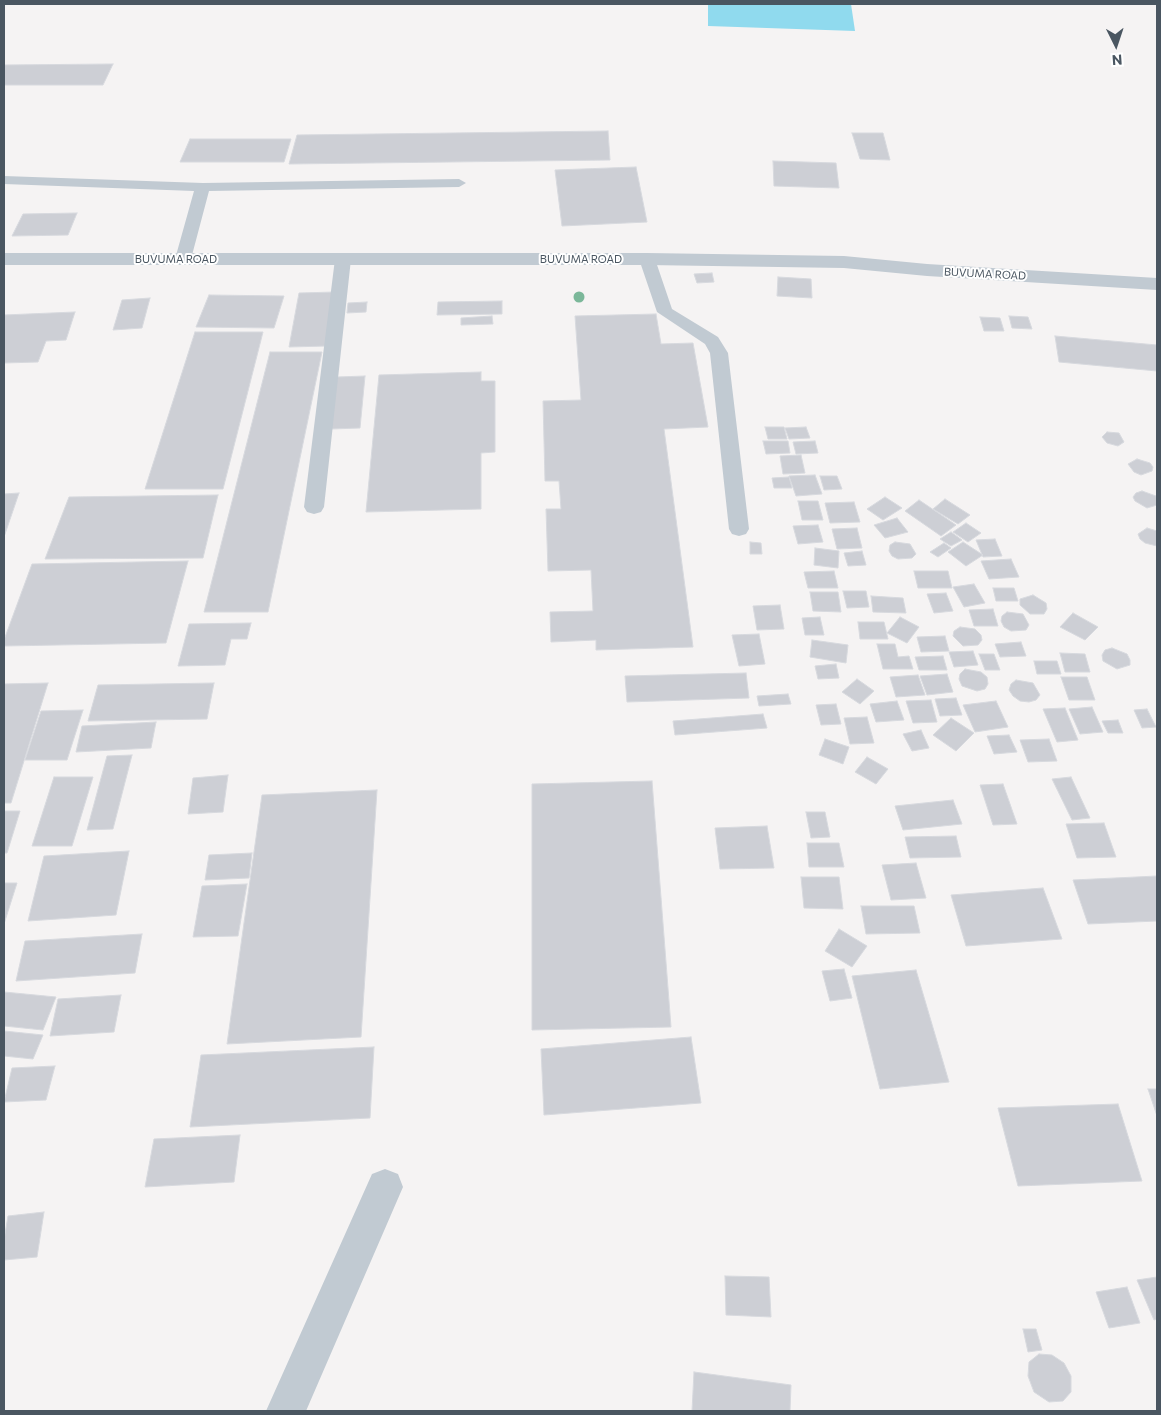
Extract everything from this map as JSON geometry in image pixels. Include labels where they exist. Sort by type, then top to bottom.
[{"type":"street","name":"BUVUMA ROAD","points":[[4,259],[646,259],[844,262],[928,270],[1157,284]]},
{"type":"street","points":[[286,1411],[385,1186]]},
{"type":"lane","points":[[4,180],[203,187],[459,183]]},
{"type":"lane","points":[[183,259],[203,187]]},
{"type":"lane","points":[[314,507],[342,259]]},
{"type":"lane","points":[[646,259],[666,312],[712,341],[719,353],[739,529]]},
{"type":"water","points":[[708,4],[851,4],[855,31],[708,26]]},
{"type":"building","points":[[113,64],[103,85],[4,85],[4,65]]},
{"type":"building","points":[[608,131],[610,160],[289,164],[297,135]]},
{"type":"building","points":[[852,133],[883,133],[890,160],[860,159]]},
{"type":"building","points":[[190,139],[291,139],[284,162],[180,162]]},
{"type":"building","points":[[773,161],[836,163],[839,188],[774,186]]},
{"type":"building","points":[[636,167],[647,222],[562,226],[555,170]]},
{"type":"building","points":[[77,213],[68,235],[12,236],[23,214]]},
{"type":"building","points":[[712,273],[714,282],[697,283],[694,274]]},
{"type":"building","points":[[778,277],[811,279],[812,298],[777,296]]},
{"type":"building","points":[[335,292],[327,346],[289,347],[299,293]]},
{"type":"building","points":[[209,295],[284,296],[274,328],[196,327]]},
{"type":"building","points":[[150,298],[142,328],[113,330],[122,300]]},
{"type":"building","points":[[502,301],[502,314],[437,315],[438,302]]},
{"type":"building","points":[[367,302],[366,312],[347,313],[348,303]]},
{"type":"building","points":[[75,312],[66,340],[46,341],[38,362],[4,363],[4,315]]},
{"type":"building","points":[[656,314],[661,344],[693,343],[708,427],[664,429],[693,647],[596,650],[596,640],[551,642],[550,612],[593,611],[591,570],[548,571],[546,509],[561,509],[559,481],[545,481],[543,401],[581,400],[575,316]]},
{"type":"building","points":[[492,316],[493,324],[461,325],[461,318]]},
{"type":"building","points":[[1009,316],[1028,317],[1032,329],[1012,328]]},
{"type":"building","points":[[980,317],[1000,318],[1004,331],[984,331]]},
{"type":"building","points":[[195,332],[263,332],[223,489],[145,489]]},
{"type":"building","points":[[1055,336],[1157,345],[1157,371],[1059,362]]},
{"type":"building","points":[[270,352],[322,352],[268,612],[204,612]]},
{"type":"building","points":[[481,372],[481,381],[495,381],[495,452],[481,453],[481,509],[366,512],[379,375]]},
{"type":"building","points":[[365,376],[360,428],[331,429],[337,377]]},
{"type":"building","points":[[765,427],[784,427],[787,439],[768,439]]},
{"type":"building","points":[[806,427],[810,438],[789,439],[785,428]]},
{"type":"building","points":[[1107,432],[1119,433],[1124,442],[1118,446],[1107,443],[1102,437]]},
{"type":"building","points":[[763,441],[788,441],[790,453],[766,454]]},
{"type":"building","points":[[815,441],[818,453],[796,454],[793,442]]},
{"type":"building","points":[[801,455],[805,473],[783,474],[780,456]]},
{"type":"building","points":[[1137,459],[1150,463],[1153,467],[1152,471],[1141,475],[1134,472],[1128,464]]},
{"type":"building","points":[[815,475],[822,494],[796,496],[789,476]]},
{"type":"building","points":[[820,476],[837,476],[842,489],[824,490]]},
{"type":"building","points":[[789,477],[792,488],[774,488],[772,478]]},
{"type":"building","points":[[1142,491],[1156,496],[1157,505],[1147,508],[1135,501],[1133,497],[1136,493]]},
{"type":"building","points":[[19,493],[4,537],[4,494]]},
{"type":"building","points":[[218,495],[203,558],[45,559],[69,497]]},
{"type":"building","points":[[885,497],[902,508],[883,520],[867,509]]},
{"type":"building","points":[[945,499],[970,515],[958,524],[933,509]]},
{"type":"building","points":[[919,500],[956,525],[941,536],[905,511]]},
{"type":"building","points":[[798,501],[818,501],[823,520],[802,520]]},
{"type":"building","points":[[854,502],[860,522],[830,523],[825,503]]},
{"type":"building","points":[[897,518],[908,532],[885,538],[874,525]]},
{"type":"building","points":[[966,523],[981,533],[968,542],[953,532]]},
{"type":"building","points":[[818,525],[823,542],[798,544],[793,526]]},
{"type":"building","points":[[857,528],[862,548],[837,549],[832,529]]},
{"type":"building","points":[[1147,528],[1157,531],[1157,546],[1145,543],[1140,539],[1138,534]]},
{"type":"building","points":[[951,532],[962,540],[951,546],[940,539]]},
{"type":"building","points":[[995,539],[1002,556],[983,557],[976,540]]},
{"type":"building","points":[[750,542],[761,543],[762,554],[750,554]]},
{"type":"building","points":[[895,542],[910,544],[916,554],[912,558],[898,559],[892,556],[889,551],[890,545]]},
{"type":"building","points":[[963,542],[983,555],[966,566],[948,552]]},
{"type":"building","points":[[944,543],[951,548],[938,557],[930,552]]},
{"type":"building","points":[[815,548],[839,551],[838,568],[814,565]]},
{"type":"building","points":[[862,551],[866,565],[848,566],[844,553]]},
{"type":"building","points":[[1011,559],[1019,577],[989,579],[981,561]]},
{"type":"building","points":[[188,561],[166,643],[4,646],[4,640],[32,564]]},
{"type":"building","points":[[834,571],[838,588],[808,588],[804,572]]},
{"type":"building","points":[[914,571],[948,571],[952,588],[918,588]]},
{"type":"building","points":[[974,584],[985,603],[964,607],[953,587]]},
{"type":"building","points":[[993,588],[1014,588],[1018,601],[996,601]]},
{"type":"building","points":[[843,591],[866,591],[869,607],[847,608]]},
{"type":"building","points":[[810,592],[838,592],[841,612],[813,611]]},
{"type":"building","points":[[946,593],[953,611],[934,613],[927,594]]},
{"type":"building","points":[[1033,595],[1046,603],[1047,609],[1044,614],[1030,614],[1020,605],[1020,599]]},
{"type":"building","points":[[871,596],[903,598],[906,613],[873,612]]},
{"type":"building","points":[[780,605],[784,629],[757,630],[753,606]]},
{"type":"building","points":[[993,609],[998,626],[974,626],[969,610]]},
{"type":"building","points":[[1007,612],[1023,614],[1029,625],[1026,630],[1011,631],[1004,627],[1001,621],[1002,616]]},
{"type":"building","points":[[1073,613],[1098,627],[1085,640],[1060,627]]},
{"type":"building","points":[[820,617],[824,635],[805,635],[802,618]]},
{"type":"building","points":[[900,617],[919,627],[907,643],[887,633]]},
{"type":"building","points":[[858,622],[884,622],[888,639],[860,639]]},
{"type":"building","points":[[251,623],[247,639],[231,639],[225,665],[178,666],[189,624]]},
{"type":"building","points":[[960,627],[975,629],[981,635],[982,640],[978,645],[963,646],[953,636],[954,631]]},
{"type":"building","points":[[759,634],[765,664],[739,666],[732,635]]},
{"type":"building","points":[[945,636],[949,651],[921,652],[917,637]]},
{"type":"building","points":[[812,640],[848,645],[846,663],[810,657]]},
{"type":"building","points":[[1021,642],[1026,656],[1000,657],[995,644]]},
{"type":"building","points":[[877,644],[895,644],[898,657],[909,656],[913,669],[883,669]]},
{"type":"building","points":[[1112,648],[1127,654],[1130,665],[1117,669],[1103,661],[1102,655],[1105,650]]},
{"type":"building","points":[[973,651],[978,665],[954,667],[949,652]]},
{"type":"building","points":[[1060,653],[1085,654],[1090,672],[1065,672]]},
{"type":"building","points":[[979,654],[994,654],[1000,670],[985,670]]},
{"type":"building","points":[[943,656],[947,670],[919,670],[915,657]]},
{"type":"building","points":[[1034,661],[1057,661],[1061,674],[1037,674]]},
{"type":"building","points":[[836,664],[839,678],[818,679],[815,666]]},
{"type":"building","points":[[965,669],[981,672],[987,677],[988,684],[985,689],[977,691],[962,686],[959,679],[960,674]]},
{"type":"building","points":[[746,673],[749,698],[627,702],[625,676]]},
{"type":"building","points":[[947,674],[953,692],[927,695],[920,676]]},
{"type":"building","points":[[918,675],[925,695],[896,697],[890,677]]},
{"type":"building","points":[[1061,677],[1087,677],[1095,700],[1069,700]]},
{"type":"building","points":[[857,679],[874,691],[860,704],[842,692]]},
{"type":"building","points":[[1016,680],[1033,683],[1040,695],[1036,700],[1029,702],[1020,701],[1009,690],[1011,684]]},
{"type":"building","points":[[48,683],[11,803],[4,803],[4,684]]},
{"type":"building","points":[[214,683],[207,719],[88,721],[98,685]]},
{"type":"building","points":[[788,694],[791,704],[759,706],[757,696]]},
{"type":"building","points":[[956,698],[962,715],[940,716],[935,699]]},
{"type":"building","points":[[931,700],[937,722],[913,723],[906,701]]},
{"type":"building","points":[[897,701],[904,720],[876,722],[870,704]]},
{"type":"building","points":[[996,701],[1008,727],[975,732],[963,705]]},
{"type":"building","points":[[836,704],[841,724],[821,725],[816,705]]},
{"type":"building","points":[[1092,707],[1103,732],[1080,734],[1069,709]]},
{"type":"building","points":[[1065,708],[1078,740],[1057,742],[1043,709]]},
{"type":"building","points":[[1147,709],[1156,727],[1142,728],[1134,710]]},
{"type":"building","points":[[83,710],[67,760],[25,760],[41,711]]},
{"type":"building","points":[[763,714],[767,728],[675,735],[673,721]]},
{"type":"building","points":[[867,717],[874,743],[850,744],[844,718]]},
{"type":"building","points":[[951,718],[974,733],[956,751],[933,735]]},
{"type":"building","points":[[1118,720],[1123,733],[1108,733],[1102,721]]},
{"type":"building","points":[[156,722],[151,748],[76,752],[82,726]]},
{"type":"building","points":[[921,730],[929,748],[912,751],[903,734]]},
{"type":"building","points":[[1009,735],[1017,752],[994,754],[987,736]]},
{"type":"building","points":[[825,739],[849,747],[843,764],[819,755]]},
{"type":"building","points":[[1049,739],[1057,761],[1028,762],[1020,740]]},
{"type":"building","points":[[132,755],[113,829],[87,830],[107,756]]},
{"type":"building","points":[[867,757],[888,769],[876,784],[855,772]]},
{"type":"building","points":[[228,775],[223,812],[188,814],[193,778]]},
{"type":"building","points":[[54,777],[93,777],[72,846],[32,846]]},
{"type":"building","points":[[1071,777],[1090,818],[1072,820],[1052,779]]},
{"type":"building","points":[[652,781],[671,1027],[532,1030],[532,784]]},
{"type":"building","points":[[1003,784],[1017,824],[993,825],[980,785]]},
{"type":"building","points":[[377,790],[361,1037],[227,1044],[262,795]]},
{"type":"building","points":[[953,800],[962,824],[903,830],[895,806]]},
{"type":"building","points":[[4,811],[20,811],[7,853],[4,853]]},
{"type":"building","points":[[806,812],[825,812],[830,837],[811,838]]},
{"type":"building","points":[[1104,823],[1116,857],[1077,858],[1066,824]]},
{"type":"building","points":[[767,826],[774,868],[720,869],[715,828]]},
{"type":"building","points":[[956,836],[961,857],[910,858],[905,837]]},
{"type":"building","points":[[807,843],[839,843],[844,867],[809,867]]},
{"type":"building","points":[[129,851],[116,915],[28,921],[44,856]]},
{"type":"building","points":[[252,853],[249,878],[205,880],[209,855]]},
{"type":"building","points":[[916,863],[926,898],[891,900],[882,865]]},
{"type":"building","points":[[1157,876],[1157,921],[1088,924],[1073,880]]},
{"type":"building","points":[[801,877],[839,877],[843,909],[804,908]]},
{"type":"building","points":[[4,883],[17,883],[4,924]]},
{"type":"building","points":[[247,884],[238,936],[193,937],[202,886]]},
{"type":"building","points":[[1043,888],[1062,939],[966,946],[951,895]]},
{"type":"building","points":[[861,906],[914,906],[920,933],[866,934]]},
{"type":"building","points":[[839,929],[867,946],[852,967],[825,951]]},
{"type":"building","points":[[142,934],[135,973],[16,981],[25,941]]},
{"type":"building","points":[[844,969],[852,998],[830,1001],[822,971]]},
{"type":"building","points":[[916,970],[949,1082],[880,1089],[852,976]]},
{"type":"building","points":[[4,992],[56,997],[43,1030],[4,1026]]},
{"type":"building","points":[[121,995],[114,1032],[50,1036],[58,999]]},
{"type":"building","points":[[4,1031],[43,1035],[33,1059],[4,1056]]},
{"type":"building","points":[[691,1037],[701,1103],[544,1115],[541,1049]]},
{"type":"building","points":[[374,1047],[370,1118],[190,1127],[201,1055]]},
{"type":"building","points":[[55,1066],[46,1100],[4,1102],[12,1068]]},
{"type":"building","points":[[1148,1089],[1157,1089],[1157,1116]]},
{"type":"building","points":[[1118,1104],[1142,1181],[1018,1186],[998,1108]]},
{"type":"building","points":[[240,1135],[234,1182],[145,1187],[154,1139]]},
{"type":"building","points":[[44,1212],[37,1257],[4,1260],[4,1240],[8,1216]]},
{"type":"building","points":[[725,1276],[769,1277],[771,1317],[726,1315]]},
{"type":"building","points":[[1157,1277],[1157,1319],[1154,1320],[1137,1280]]},
{"type":"building","points":[[1127,1287],[1140,1323],[1109,1328],[1096,1292]]},
{"type":"building","points":[[1023,1329],[1036,1329],[1042,1350],[1028,1352]]},
{"type":"building","points":[[1039,1354],[1052,1355],[1064,1363],[1071,1376],[1071,1392],[1063,1401],[1049,1402],[1034,1392],[1028,1376],[1029,1362]]},
{"type":"building","points":[[694,1372],[791,1385],[790,1411],[692,1411]]}]
